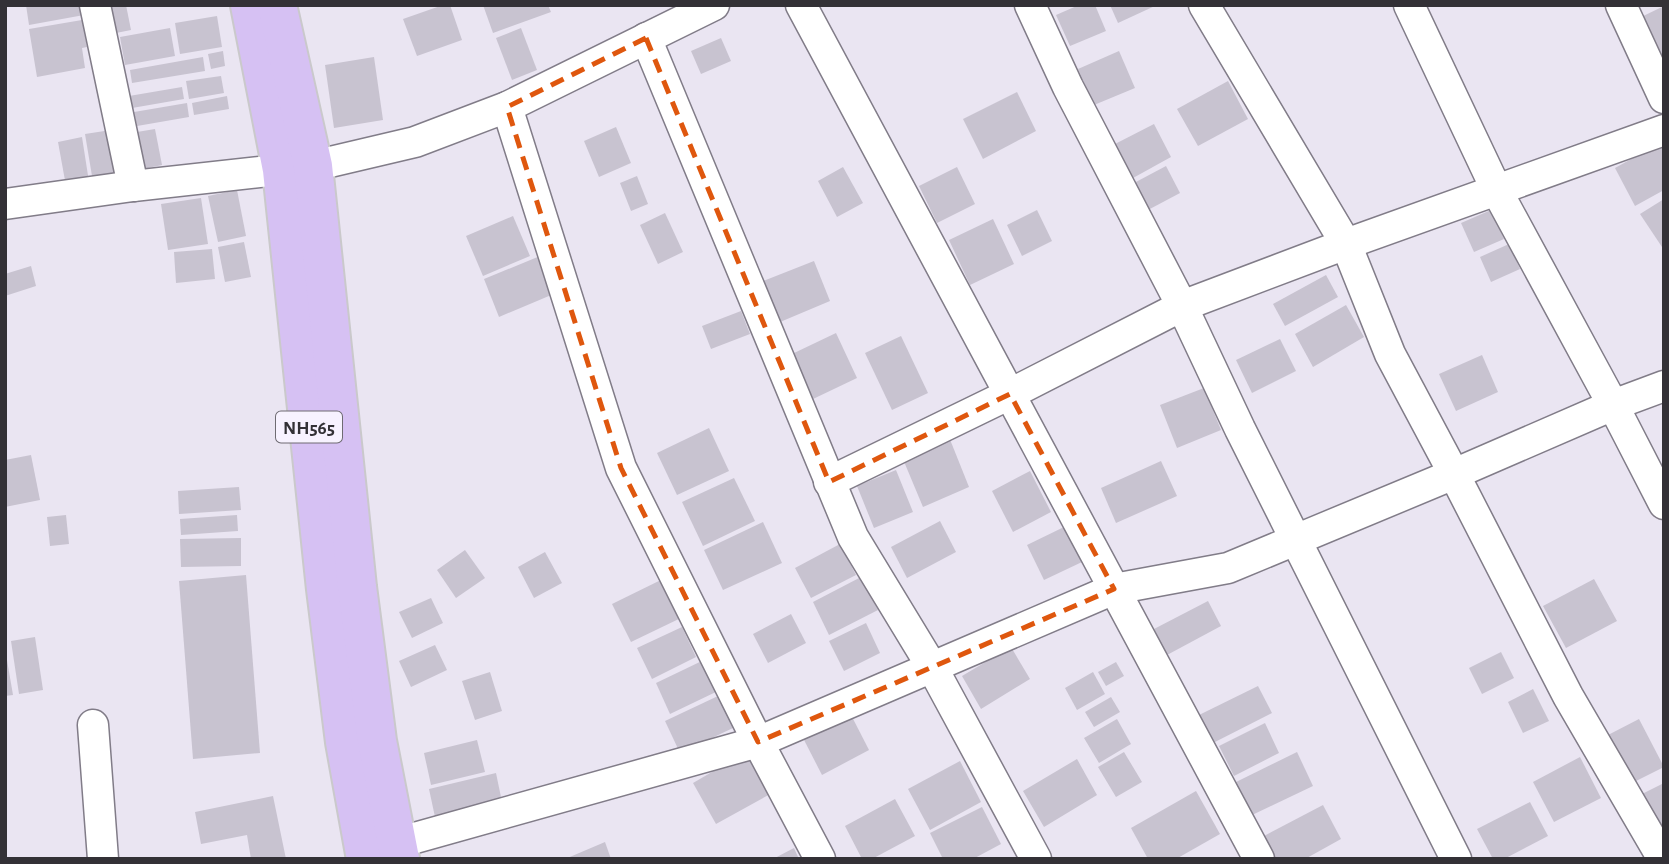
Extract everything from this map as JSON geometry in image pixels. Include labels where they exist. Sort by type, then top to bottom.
[{"type":"highway","name":"NH565","points":[[250,5],[297,168]]},
{"type":"highway","name":"NH565","points":[[277,5],[297,168],[326,589],[345,742],[388,854]]},
{"type":"street","points":[[95,5],[133,186]]},
{"type":"street","points":[[5,204],[133,186],[297,168],[415,142],[507,107],[714,5]]},
{"type":"street","points":[[801,5],[1259,859]]},
{"type":"street","points":[[1030,5],[1068,87],[1182,306],[1240,429],[1456,859]]},
{"type":"street","points":[[1204,5],[1346,244],[1390,355],[1568,696],[1664,859]]},
{"type":"street","points":[[1409,5],[1497,191],[1664,504]]},
{"type":"street","points":[[1620,5],[1664,97]]},
{"type":"street","points":[[646,38],[853,537],[932,667],[1036,859]]},
{"type":"street","points":[[507,107],[621,468],[758,742],[820,859]]},
{"type":"street","points":[[829,482],[1182,306],[1664,130]]},
{"type":"street","points":[[388,854],[758,742],[1114,589],[1228,568],[1613,405],[1664,386]]},
{"type":"street","points":[[93,725],[103,859]]},
{"type":"highlighted area","points":[[646,38],[829,482],[1010,394],[1114,589],[758,742],[621,468],[507,107]]},
{"type":"building","points":[[26,5],[82,5],[84,15],[29,25]]},
{"type":"building","points":[[111,5],[126,5],[131,30],[116,33]]},
{"type":"building","points":[[450,5],[462,40],[417,56],[403,19]]},
{"type":"building","points":[[483,5],[548,5],[551,12],[493,33]]},
{"type":"building","points":[[1079,5],[1095,5],[1106,31],[1070,46],[1056,15]]},
{"type":"building","points":[[1110,5],[1157,5],[1118,23]]},
{"type":"building","points":[[1664,6],[1664,55],[1656,59],[1637,19]]},
{"type":"building","points":[[217,16],[222,47],[180,54],[175,23]]},
{"type":"building","points":[[82,20],[87,47],[82,48],[85,68],[37,77],[29,29]]},
{"type":"building","points":[[170,28],[175,56],[125,65],[120,37]]},
{"type":"building","points":[[521,28],[537,70],[512,80],[496,38]]},
{"type":"building","points":[[721,38],[731,61],[701,74],[691,51]]},
{"type":"building","points":[[223,51],[225,66],[211,69],[208,54]]},
{"type":"building","points":[[1119,51],[1135,88],[1094,105],[1078,69]]},
{"type":"building","points":[[203,57],[205,71],[132,83],[130,70]]},
{"type":"building","points":[[374,57],[383,120],[334,128],[325,65]]},
{"type":"building","points":[[221,76],[224,93],[189,99],[186,81]]},
{"type":"building","points":[[1228,81],[1248,119],[1198,146],[1177,109]]},
{"type":"building","points":[[182,87],[184,99],[132,108],[129,96]]},
{"type":"building","points":[[1017,92],[1036,131],[983,159],[963,119]]},
{"type":"building","points":[[227,96],[229,109],[194,115],[192,103]]},
{"type":"building","points":[[187,103],[189,117],[137,126],[134,112]]},
{"type":"building","points":[[1154,124],[1171,157],[1133,178],[1115,144]]},
{"type":"building","points":[[616,127],[631,163],[599,177],[584,141]]},
{"type":"building","points":[[155,129],[162,165],[143,169],[137,132]]},
{"type":"building","points":[[111,130],[119,178],[93,182],[85,134]]},
{"type":"building","points":[[82,137],[89,182],[66,186],[58,142]]},
{"type":"building","points":[[1664,141],[1664,190],[1635,206],[1615,168]]},
{"type":"building","points":[[1166,166],[1180,193],[1148,210],[1134,183]]},
{"type":"building","points":[[843,167],[863,203],[837,217],[818,181]]},
{"type":"building","points":[[957,167],[975,204],[937,223],[919,186]]},
{"type":"building","points":[[637,176],[648,204],[631,211],[620,183]]},
{"type":"building","points":[[237,190],[246,236],[218,242],[208,196]]},
{"type":"building","points":[[201,198],[208,244],[168,250],[161,204]]},
{"type":"building","points":[[1664,199],[1664,250],[1640,214]]},
{"type":"building","points":[[1037,210],[1052,241],[1022,256],[1007,225]]},
{"type":"building","points":[[1491,210],[1504,239],[1474,252],[1461,223]]},
{"type":"building","points":[[665,213],[683,252],[658,264],[640,225]]},
{"type":"building","points":[[513,216],[530,256],[483,276],[466,236]]},
{"type":"building","points":[[993,219],[1014,264],[970,285],[949,240]]},
{"type":"building","points":[[244,242],[251,277],[225,282],[218,247]]},
{"type":"building","points":[[1509,244],[1520,269],[1491,282],[1480,257]]},
{"type":"building","points":[[212,249],[215,279],[176,283],[174,252]]},
{"type":"building","points":[[540,256],[556,293],[499,317],[484,279]]},
{"type":"building","points":[[814,261],[830,301],[773,325],[756,284]]},
{"type":"building","points":[[31,266],[36,286],[5,296],[5,274]]},
{"type":"building","points":[[1326,275],[1338,297],[1285,326],[1273,304]]},
{"type":"building","points":[[1346,305],[1364,337],[1313,367],[1295,334]]},
{"type":"building","points":[[741,311],[750,334],[711,349],[702,326]]},
{"type":"building","points":[[836,333],[857,378],[813,399],[792,354]]},
{"type":"building","points":[[901,336],[928,393],[892,410],[865,353]]},
{"type":"building","points":[[1280,339],[1296,371],[1252,393],[1236,360]]},
{"type":"building","points":[[1482,355],[1498,392],[1456,411],[1439,374]]},
{"type":"building","points":[[1204,388],[1221,430],[1177,448],[1160,405]]},
{"type":"building","points":[[709,428],[729,471],[677,495],[657,453]]},
{"type":"building","points":[[947,432],[969,487],[923,507],[900,452]]},
{"type":"building","points":[[31,455],[40,500],[5,507],[5,460]]},
{"type":"building","points":[[1161,461],[1177,496],[1116,523],[1101,488]]},
{"type":"building","points":[[896,470],[913,512],[874,528],[857,486]]},
{"type":"building","points":[[1030,471],[1051,512],[1013,532],[992,491]]},
{"type":"building","points":[[734,478],[755,521],[703,546],[682,502]]},
{"type":"building","points":[[239,487],[241,510],[179,514],[178,491]]},
{"type":"building","points":[[66,515],[69,544],[50,546],[47,517]]},
{"type":"building","points":[[237,515],[238,531],[181,535],[180,519]]},
{"type":"building","points":[[940,521],[956,552],[907,578],[891,547]]},
{"type":"building","points":[[763,522],[782,563],[723,590],[704,550]]},
{"type":"building","points":[[1064,527],[1082,562],[1044,580],[1027,545]]},
{"type":"building","points":[[241,538],[241,566],[181,567],[180,539]]},
{"type":"building","points":[[840,544],[856,575],[811,598],[795,568]]},
{"type":"building","points":[[465,550],[485,578],[456,598],[437,570]]},
{"type":"building","points":[[545,552],[562,583],[534,598],[518,567]]},
{"type":"building","points":[[246,575],[260,753],[193,759],[179,581]]},
{"type":"building","points":[[667,577],[685,616],[631,642],[612,604]]},
{"type":"building","points":[[861,577],[878,610],[829,635],[813,602]]},
{"type":"building","points":[[1594,579],[1617,621],[1566,648],[1543,606]]},
{"type":"building","points":[[431,598],[443,623],[412,638],[399,612]]},
{"type":"building","points":[[1208,601],[1221,626],[1167,655],[1154,629]]},
{"type":"building","points":[[791,614],[806,643],[768,663],[753,634]]},
{"type":"building","points":[[866,623],[880,653],[844,671],[829,641]]},
{"type":"building","points":[[682,627],[696,657],[652,679],[637,648]]},
{"type":"building","points":[[35,637],[43,690],[19,694],[11,641]]},
{"type":"building","points":[[435,645],[447,670],[411,687],[399,661]]},
{"type":"building","points":[[1011,647],[1030,679],[981,709],[962,676]]},
{"type":"building","points":[[1501,652],[1514,678],[1482,694],[1469,668]]},
{"type":"building","points":[[706,659],[720,690],[670,714],[656,683]]},
{"type":"building","points":[[5,660],[13,695],[5,696]]},
{"type":"building","points":[[1116,662],[1124,676],[1106,686],[1098,672]]},
{"type":"building","points":[[490,672],[502,711],[475,720],[462,681]]},
{"type":"building","points":[[1093,672],[1105,694],[1077,710],[1065,688]]},
{"type":"building","points":[[1258,686],[1272,713],[1213,743],[1199,715]]},
{"type":"building","points":[[1533,689],[1549,721],[1523,733],[1508,702]]},
{"type":"building","points":[[718,696],[733,728],[680,753],[665,721]]},
{"type":"building","points":[[1111,697],[1120,712],[1094,727],[1085,712]]},
{"type":"building","points":[[849,711],[869,750],[822,775],[802,736]]},
{"type":"building","points":[[1117,719],[1131,744],[1099,763],[1084,738]]},
{"type":"building","points":[[1639,719],[1664,767],[1632,783],[1608,735]]},
{"type":"building","points":[[1265,723],[1279,753],[1234,776],[1219,746]]},
{"type":"building","points":[[477,740],[485,772],[431,785],[424,753]]},
{"type":"building","points":[[748,751],[772,793],[716,824],[693,783]]},
{"type":"building","points":[[1124,752],[1142,782],[1116,797],[1098,767]]},
{"type":"building","points":[[1297,752],[1313,786],[1250,816],[1234,783]]},
{"type":"building","points":[[1580,757],[1601,798],[1554,822],[1533,782]]},
{"type":"building","points":[[1077,759],[1097,795],[1044,827],[1023,791]]},
{"type":"building","points":[[960,761],[981,802],[930,830],[908,789]]},
{"type":"building","points":[[496,773],[502,802],[435,817],[429,789]]},
{"type":"building","points":[[1664,783],[1664,828],[1660,830],[1642,794]]},
{"type":"building","points":[[1196,791],[1220,834],[1176,859],[1148,859],[1131,828]]},
{"type":"building","points":[[273,796],[286,859],[251,859],[247,835],[201,844],[195,812]]},
{"type":"building","points":[[895,799],[915,836],[872,859],[862,859],[845,826]]},
{"type":"building","points":[[1530,802],[1548,836],[1504,859],[1493,859],[1477,829]]},
{"type":"building","points":[[1323,805],[1341,839],[1305,859],[1276,859],[1264,836]]},
{"type":"building","points":[[982,807],[1001,844],[973,859],[943,859],[930,833]]},
{"type":"building","points":[[605,842],[611,859],[565,859]]},
{"type":"building","points":[[794,848],[799,859],[773,859]]}]
